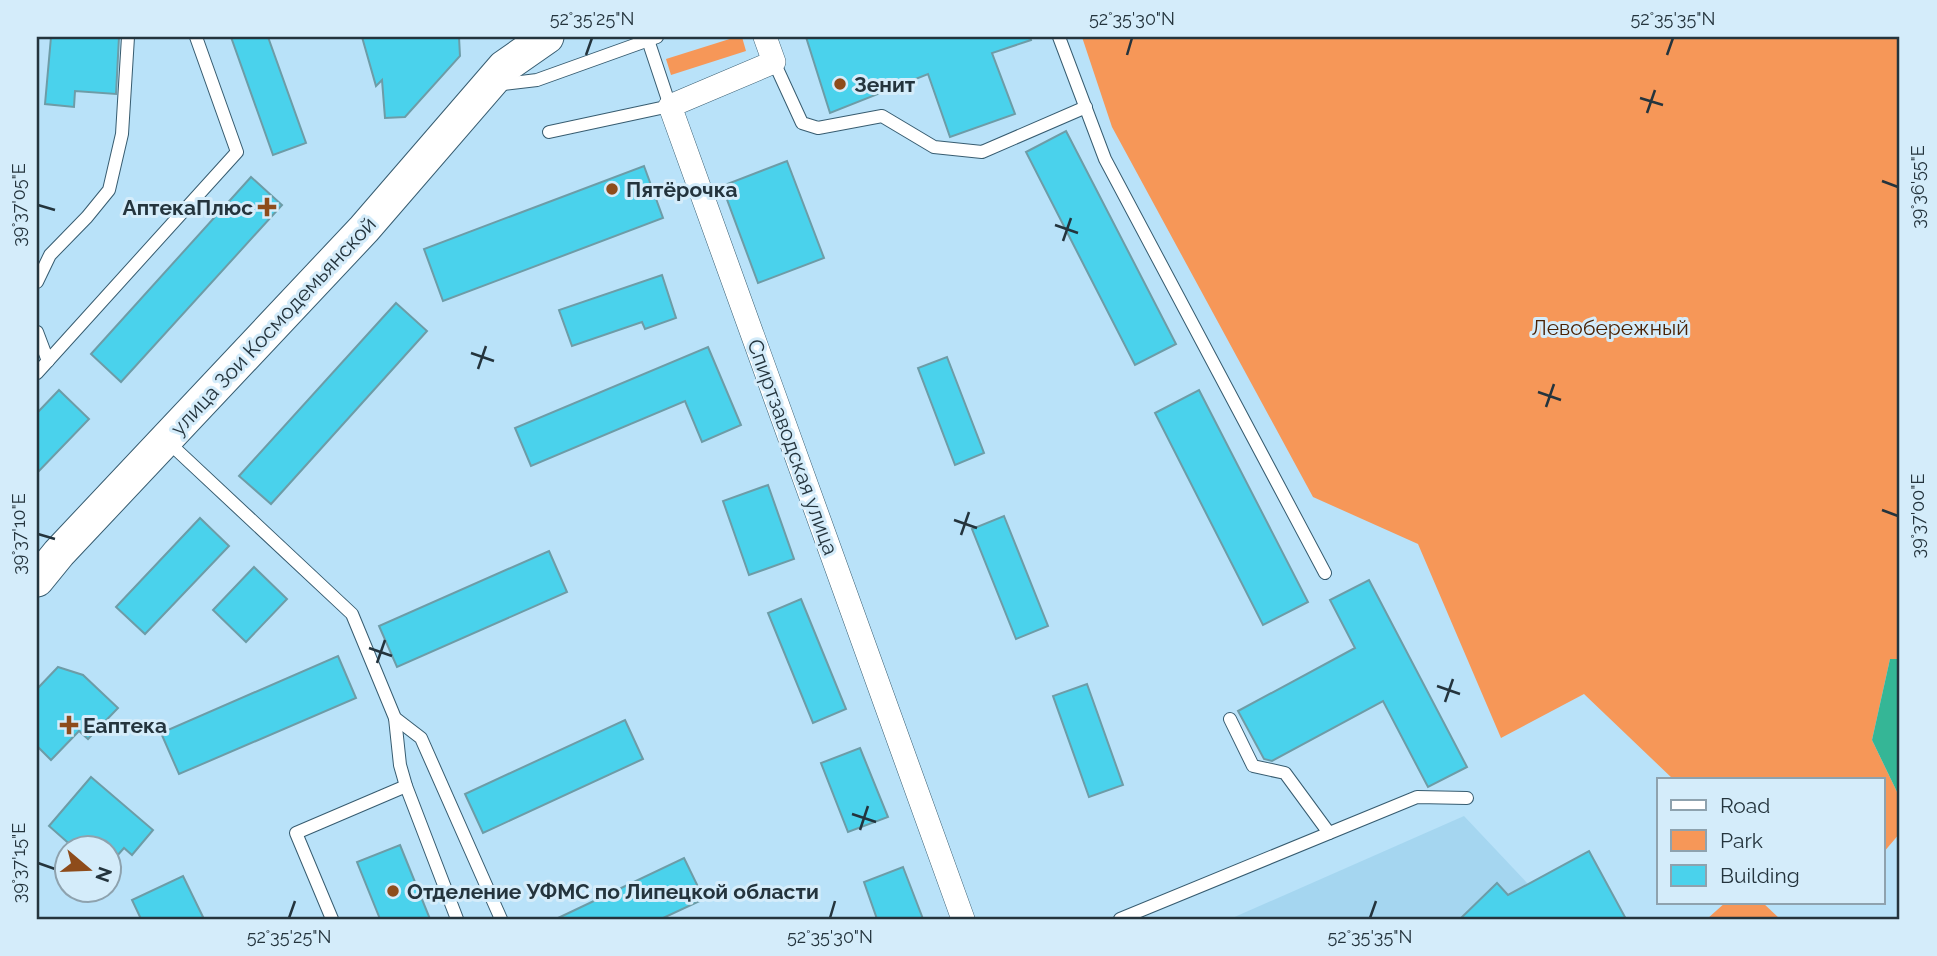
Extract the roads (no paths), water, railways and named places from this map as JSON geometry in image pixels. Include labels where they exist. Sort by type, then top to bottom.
[{"type":"main road","name":"улица Зои Космодемьянской","points":[[37,580],[59,553],[365,229],[502,63],[547,37]]},
{"type":"street","points":[[670,106],[774,62],[765,37]]},
{"type":"street","name":"Спиртзаводская улица","points":[[670,106],[963,919]]},
{"type":"lane","points":[[37,282],[50,256],[109,190],[122,134],[128,37]]},
{"type":"lane","points":[[37,373],[237,152],[196,37]]},
{"type":"lane","points":[[1059,37],[1105,159],[1325,573]]},
{"type":"lane","points":[[502,63],[537,80],[653,38],[670,106],[549,132]]},
{"type":"lane","points":[[774,62],[802,122],[818,128],[883,116],[934,147],[982,152],[1086,107]]},
{"type":"lane","points":[[37,332],[48,361]]},
{"type":"lane","points":[[166,440],[352,614],[396,718],[400,765],[406,786],[457,919]]},
{"type":"lane","points":[[396,718],[421,738],[501,919]]},
{"type":"lane","points":[[1230,719],[1253,766],[1285,773],[1329,833]]},
{"type":"lane","points":[[332,919],[296,833],[406,786]]},
{"type":"lane","points":[[1120,919],[1416,797],[1467,798]]},
{"type":"place","name":"Зенит","points":[[840,84]]},
{"type":"place","name":"Пятёрочка","points":[[612,189]]},
{"type":"place","name":"АптекаПлюс","points":[[267,207]]},
{"type":"place","name":"Еаптека","points":[[69,725]]},
{"type":"place","name":"Отделение УФМС по Липецкой области","points":[[393,891]]},
{"type":"park label","name":"Левобережный","points":[[1610,327]]}]
